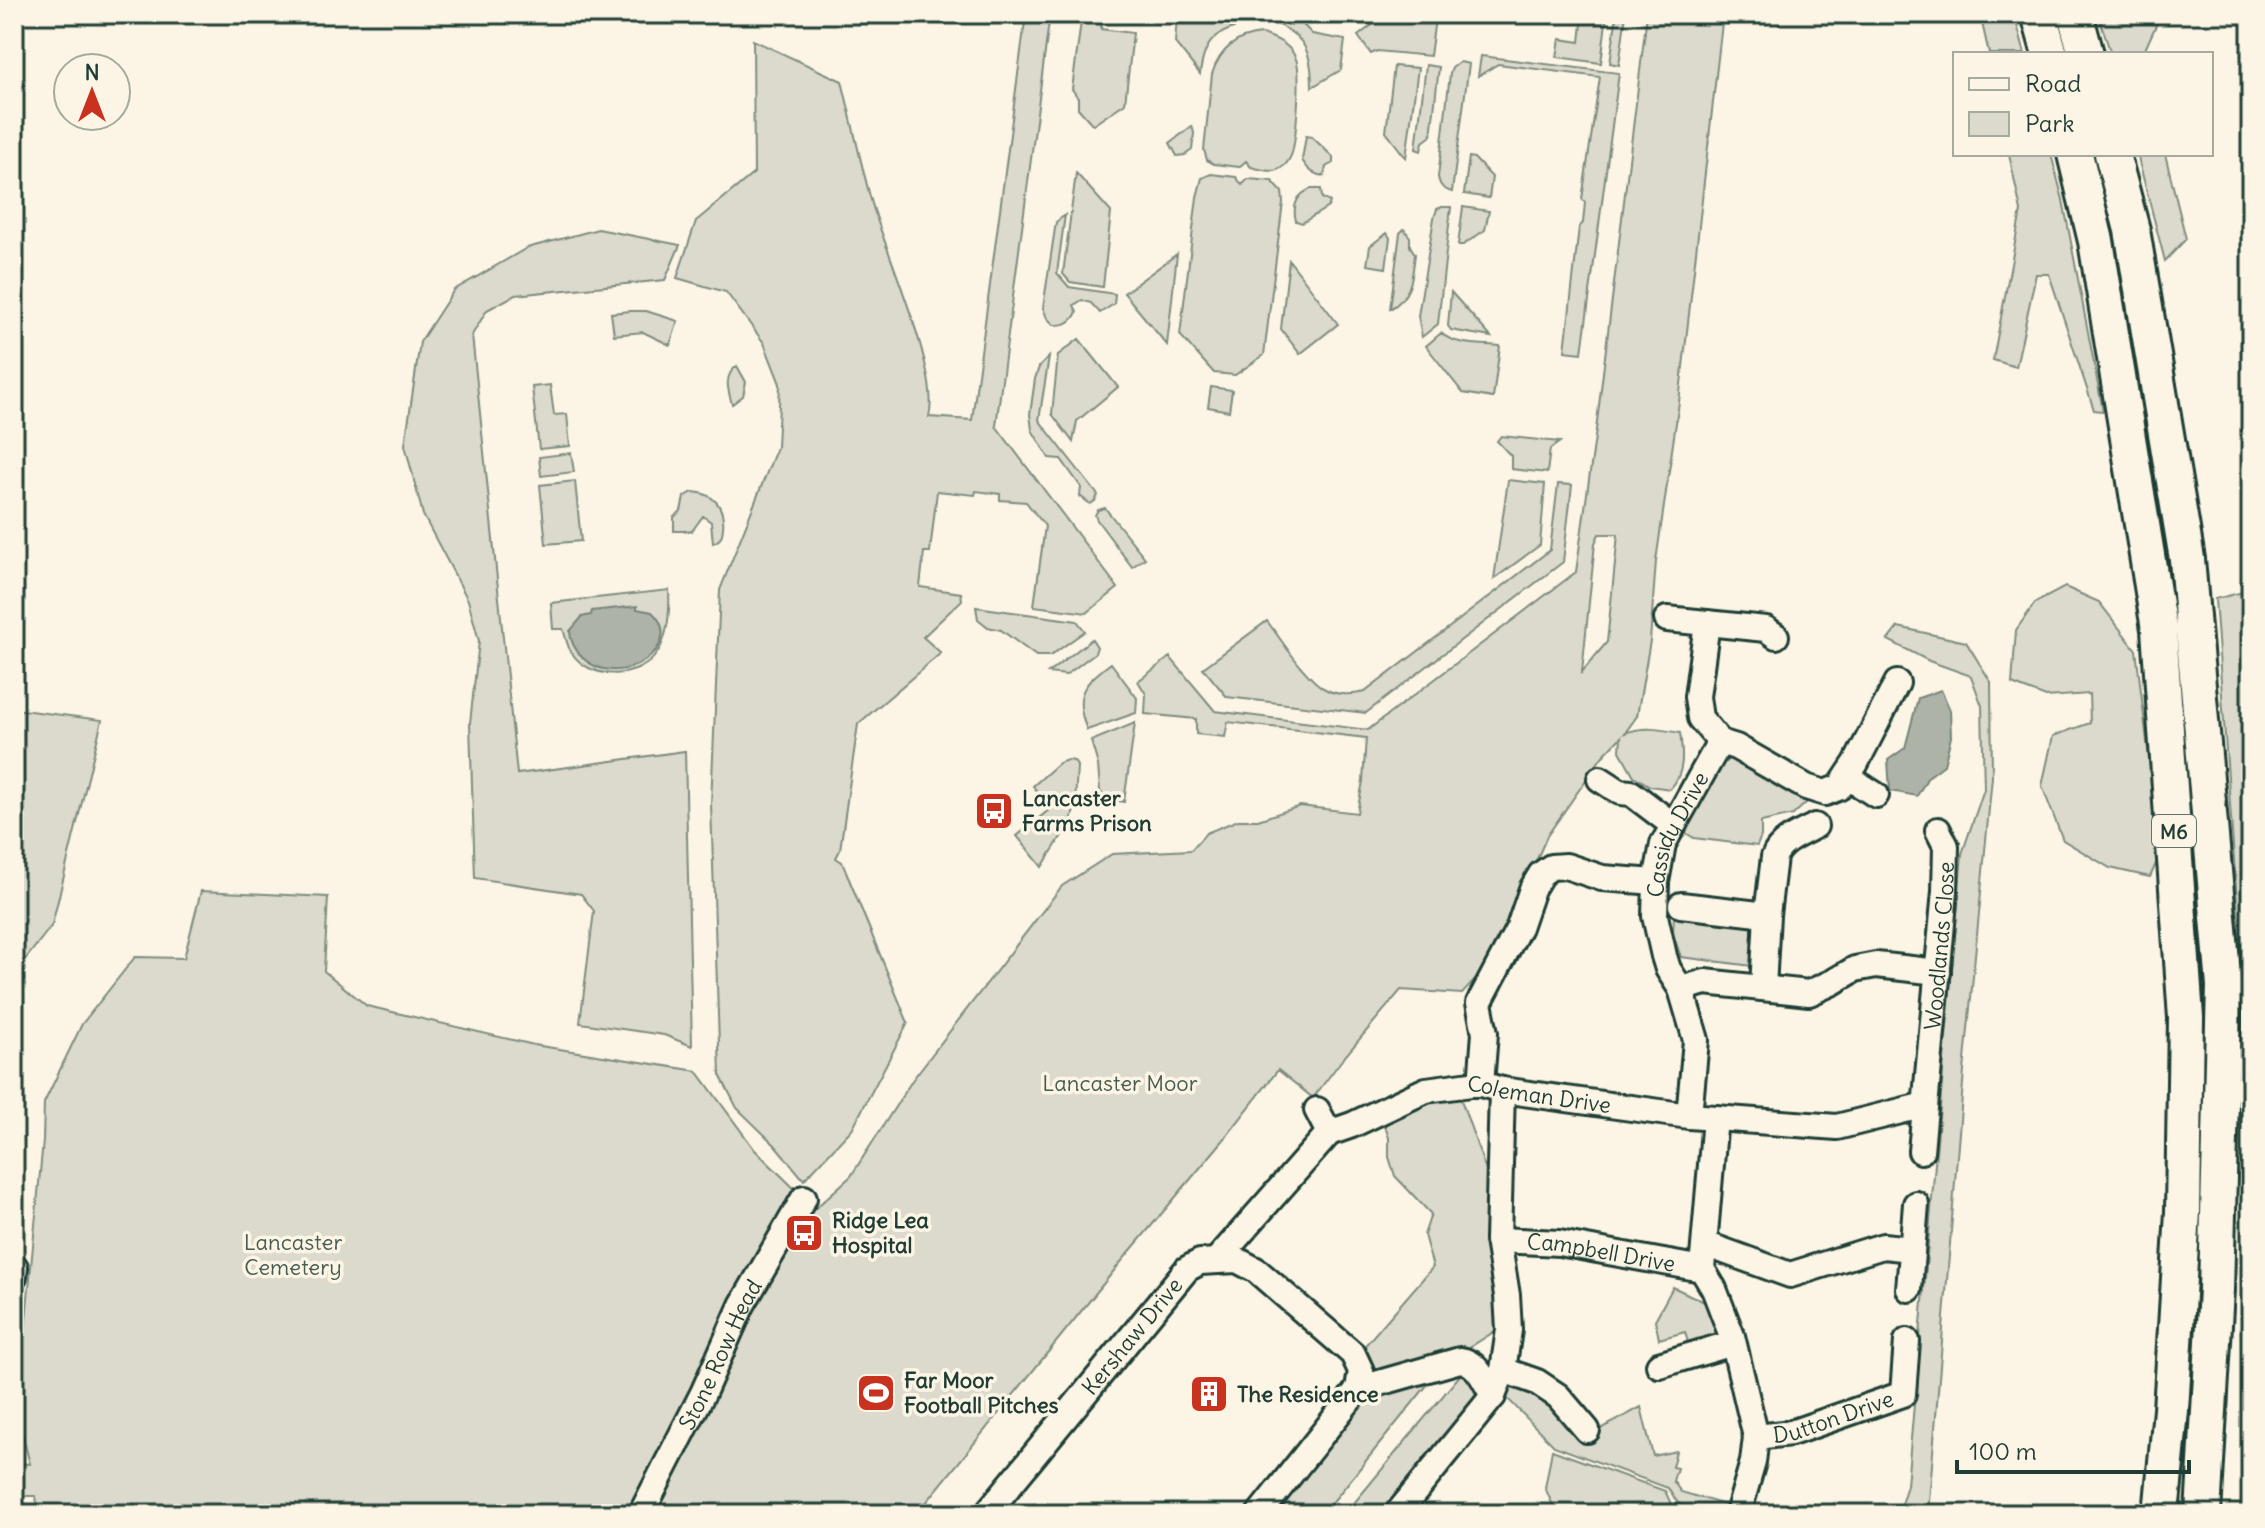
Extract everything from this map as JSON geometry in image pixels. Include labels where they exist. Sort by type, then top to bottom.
[{"type":"highway","points":[[2039,14],[2049,52]]},
{"type":"highway","points":[[2075,14],[2085,52]]},
{"type":"highway","name":"M6","points":[[2075,156],[2096,241],[2159,629],[2186,1018],[2183,1212],[2171,1410],[2161,1514]]},
{"type":"highway","name":"M6","points":[[2113,156],[2132,230],[2187,559],[2224,986],[2216,1290],[2203,1514]]},
{"type":"street","points":[[1667,619],[1766,629],[1776,636]]},
{"type":"street","points":[[1707,623],[1697,697],[1700,718],[1720,742],[1736,747],[1806,787],[1825,793],[1840,787],[1897,683]]},
{"type":"street","name":"Cassidy Drive","points":[[1689,1116],[1696,1040],[1681,989],[1664,956],[1655,916],[1656,882],[1663,844],[1720,742]]},
{"type":"street","points":[[1848,777],[1876,795]]},
{"type":"street","points":[[1600,779],[1620,792],[1631,793],[1673,825]]},
{"type":"street","points":[[1763,988],[1767,915],[1777,850],[1815,826]]},
{"type":"street","name":"Woodlands Close","points":[[1925,1105],[1945,891],[1946,846],[1938,830]]},
{"type":"street","name":"Campbell Drive","points":[[1397,1514],[1493,1396],[1503,1370],[1509,1330],[1507,1295],[1498,1240],[1492,1087],[1479,1003],[1513,938],[1532,889],[1541,874],[1551,867],[1566,866],[1602,878],[1656,882]]},
{"type":"street","points":[[1681,905],[1767,915]]},
{"type":"street","points":[[1681,989],[1705,982],[1809,993],[1855,969],[1876,965],[1938,972]]},
{"type":"street","name":"Coleman Drive","points":[[1217,1260],[1329,1133],[1426,1090],[1492,1087],[1689,1116],[1837,1127],[1925,1105]]},
{"type":"street","points":[[1921,1151],[1925,1105]]},
{"type":"street","points":[[1317,1110],[1329,1133]]},
{"type":"street","name":"Dutton Drive","points":[[1715,1118],[1705,1244],[1708,1279],[1733,1343],[1756,1437],[1753,1462],[1738,1514]]},
{"type":"street","name":"Stone Row Head","points":[[641,1514],[703,1393],[742,1305],[804,1198]]},
{"type":"street","points":[[1909,1289],[1916,1204]]},
{"type":"street","name":"Campbell Drive","points":[[1498,1240],[1559,1243],[1652,1258],[1708,1279]]},
{"type":"street","points":[[1705,1244],[1790,1275],[1883,1246],[1912,1249]]},
{"type":"street","points":[[1217,1260],[1237,1260],[1256,1270],[1353,1354],[1361,1371],[1358,1389],[1259,1514]]},
{"type":"street","name":"Kershaw Drive","points":[[986,1514],[1187,1269],[1200,1262],[1217,1260]]},
{"type":"street","points":[[14,1276],[15,1267]]},
{"type":"street","name":"Dutton Drive","points":[[1756,1437],[1791,1433],[1903,1394],[1907,1341]]},
{"type":"street","points":[[1659,1365],[1733,1343]]},
{"type":"street","points":[[1358,1389],[1460,1360],[1469,1361],[1476,1368],[1493,1396]]},
{"type":"street","points":[[1503,1370],[1537,1382],[1558,1396],[1587,1430]]},
{"type":"green space","points":[[1026,14],[1050,14],[996,426],[1118,588],[1087,613],[1034,606],[1045,526],[1026,502],[1000,500],[1000,494],[976,491],[975,495],[937,491],[930,552],[924,552],[920,587],[961,593],[962,600],[923,637],[941,653],[858,724],[840,850],[836,858],[842,862],[908,1023],[852,1129],[804,1180],[775,1145],[737,1108],[720,1075],[711,804],[720,590],[777,447],[780,384],[764,343],[726,292],[677,278],[696,221],[754,173],[753,40],[842,81],[871,200],[927,371],[929,417],[972,420]]},
{"type":"green space","points":[[1082,14],[1102,14],[1101,29],[1133,33],[1125,103],[1093,125],[1078,108],[1078,98],[1072,89]]},
{"type":"green space","points":[[1236,14],[1259,15],[1256,20],[1224,32],[1212,41],[1204,54],[1200,74],[1175,43],[1177,17],[1225,23]]},
{"type":"green space","points":[[1273,14],[1293,14],[1312,34],[1345,40],[1341,70],[1312,87],[1310,64],[1303,44],[1274,22]]},
{"type":"green space","points":[[1386,14],[1431,14],[1435,19],[1430,56],[1377,51],[1371,54],[1358,36]]},
{"type":"green space","points":[[1583,14],[1607,14],[1601,63],[1557,57],[1560,39],[1580,42]]},
{"type":"green space","points":[[1617,14],[1626,14],[1619,65],[1610,63]]},
{"type":"green space","name":"Lancaster Moor","points":[[1647,14],[1723,14],[1679,402],[1656,561],[1650,641],[1637,716],[1625,733],[1659,729],[1680,733],[1682,763],[1675,783],[1670,789],[1650,786],[1634,776],[1620,751],[1621,737],[1602,757],[1547,836],[1492,962],[1462,994],[1401,990],[1313,1098],[1278,1070],[917,1514],[652,1514],[752,1312],[809,1214],[851,1176],[913,1079],[1062,886],[1112,854],[1191,850],[1206,833],[1238,820],[1258,820],[1300,806],[1357,813],[1366,738],[1228,722],[1225,737],[1196,734],[1196,719],[1145,714],[1146,694],[1138,681],[1170,657],[1215,711],[1368,730],[1576,572]],"holes":[[[1599,534],[1618,534],[1607,642],[1582,672],[1595,543]]]},
{"type":"green space","points":[[1980,14],[2014,14],[2024,52],[1989,52]]},
{"type":"green space","points":[[2098,14],[2161,14],[2144,52],[2110,52]]},
{"type":"green space","points":[[1262,34],[1291,50],[1298,66],[1297,120],[1292,153],[1285,165],[1274,171],[1251,167],[1246,161],[1239,167],[1214,164],[1207,160],[1204,150],[1212,74],[1230,45]]},
{"type":"green space","points":[[1481,56],[1619,73],[1582,353],[1565,351],[1600,77],[1498,64],[1478,76]]},
{"type":"green space","points":[[1460,62],[1469,64],[1452,192],[1442,187],[1438,177],[1450,74]]},
{"type":"green space","points":[[1426,65],[1439,67],[1431,136],[1423,142],[1421,151],[1416,149]]},
{"type":"green space","points":[[1394,66],[1418,68],[1406,158],[1386,132]]},
{"type":"green space","points":[[1192,126],[1192,150],[1177,156],[1170,143]]},
{"type":"green space","points":[[1306,136],[1312,137],[1333,157],[1333,163],[1326,167],[1324,176],[1311,171],[1302,160]]},
{"type":"green space","points":[[2009,156],[2052,156],[2063,200],[2103,411],[2094,410],[2049,274],[2036,274],[2016,367],[1993,360],[2021,211]]},
{"type":"green space","points":[[2138,156],[2165,156],[2186,239],[2165,261]]},
{"type":"green space","points":[[1469,157],[1474,158],[1492,177],[1489,198],[1464,194]]},
{"type":"green space","points":[[1076,173],[1111,212],[1103,287],[1070,282],[1063,274]]},
{"type":"green space","points":[[1211,174],[1236,177],[1242,185],[1248,179],[1272,181],[1282,192],[1264,355],[1235,375],[1214,373],[1180,335],[1197,197],[1202,178]]},
{"type":"green space","points":[[1311,189],[1321,189],[1322,198],[1330,202],[1328,207],[1302,223],[1296,221],[1297,201]]},
{"type":"green space","points":[[1451,207],[1438,324],[1422,337],[1418,316],[1434,218],[1437,209]]},
{"type":"green space","points":[[1463,207],[1489,211],[1485,230],[1463,245],[1458,245]]},
{"type":"green space","points":[[1065,215],[1057,273],[1069,287],[1115,294],[1114,304],[1100,313],[1091,303],[1082,300],[1074,305],[1077,312],[1070,321],[1054,325],[1043,308],[1056,222]]},
{"type":"green space","points":[[598,229],[680,245],[665,280],[515,295],[487,310],[472,335],[517,774],[685,751],[692,1046],[664,1035],[580,1023],[594,911],[581,894],[475,878],[470,723],[479,641],[468,600],[423,515],[405,445],[420,342],[454,290],[527,248]]},
{"type":"green space","points":[[1404,229],[1415,254],[1412,278],[1403,299],[1390,309],[1400,233]]},
{"type":"green space","points":[[1387,233],[1390,238],[1386,268],[1367,265],[1370,246]]},
{"type":"green space","points":[[1177,254],[1167,345],[1124,293]]},
{"type":"green space","points":[[1289,260],[1338,324],[1300,354],[1281,329]]},
{"type":"green space","points":[[1451,292],[1491,337],[1451,330],[1448,326]]},
{"type":"green space","points":[[646,311],[678,321],[670,345],[643,332],[614,335],[611,313]]},
{"type":"green space","points":[[1441,333],[1461,342],[1500,346],[1493,398],[1463,393],[1426,346]]},
{"type":"green space","points":[[1079,339],[1118,387],[1077,421],[1073,442],[1052,414],[1058,355]]},
{"type":"green space","points":[[1049,357],[1039,420],[1098,495],[1090,504],[1080,496],[1081,487],[1061,459],[1049,458],[1032,430],[1030,414],[1035,379],[1039,367]]},
{"type":"green space","points":[[737,366],[746,382],[743,396],[732,404],[728,379]]},
{"type":"green space","points":[[550,385],[554,415],[567,414],[570,446],[539,449],[532,387]]},
{"type":"green space","points":[[1211,387],[1232,390],[1229,411],[1208,407]]},
{"type":"green space","points":[[1501,436],[1560,442],[1550,449],[1547,473],[1511,469],[1511,456],[1497,441]]},
{"type":"green space","points":[[571,453],[574,472],[541,476],[539,457]]},
{"type":"green space","points":[[1508,480],[1545,484],[1540,545],[1494,579]]},
{"type":"green space","points":[[575,481],[581,541],[546,544],[540,485]]},
{"type":"green space","points":[[1558,484],[1572,485],[1563,562],[1366,713],[1227,697],[1203,668],[1267,621],[1319,685],[1341,694],[1365,692],[1550,550]]},
{"type":"green space","points":[[693,492],[707,495],[720,508],[722,534],[713,543],[711,522],[703,516],[692,531],[674,531],[674,517],[681,511],[684,497]]},
{"type":"green space","points":[[1105,508],[1145,558],[1132,567],[1097,520],[1095,515],[1098,510]]},
{"type":"green space","points":[[2065,587],[2099,602],[2136,650],[2159,857],[2150,877],[2110,868],[2063,840],[2042,786],[2053,736],[2090,723],[2089,694],[2046,697],[2012,684],[2016,630],[2035,603]]},
{"type":"green space","points":[[669,590],[669,615],[660,649],[647,664],[625,673],[613,674],[589,668],[570,651],[563,629],[553,629],[551,603]]},
{"type":"green space","points":[[2251,590],[2251,970],[2242,969],[2215,599]]},
{"type":"green space","points":[[976,607],[1077,621],[1085,631],[1050,656],[1036,656],[1001,630],[988,627],[978,619]]},
{"type":"green space","points":[[1898,627],[1966,642],[1991,682],[1992,777],[1964,1071],[1928,1514],[1898,1514],[1907,1485],[1962,854],[1984,789],[1982,706],[1971,676],[1929,661],[1888,640]]},
{"type":"green space","points":[[1092,639],[1097,647],[1095,653],[1066,675],[1048,673]]},
{"type":"green space","points":[[1111,663],[1137,698],[1136,713],[1087,730],[1081,708],[1083,692],[1093,678]]},
{"type":"green space","points":[[14,709],[102,720],[52,925],[21,965],[14,960]]},
{"type":"green space","points":[[1135,723],[1124,802],[1105,798],[1100,791],[1098,765],[1091,741]]},
{"type":"green space","points":[[1733,756],[1800,781],[1807,802],[1793,815],[1761,822],[1757,846],[1694,838],[1681,830],[1715,770]]},
{"type":"green space","points":[[1074,761],[1077,766],[1075,806],[1071,821],[1042,867],[1017,836],[1050,809],[1033,786],[1059,763]]},
{"type":"green space","name":"Lancaster Cemetery","points":[[201,891],[328,897],[324,971],[367,1006],[534,1045],[697,1071],[755,1150],[804,1198],[641,1514],[41,1514],[35,1496],[19,1496],[14,1501],[14,1463],[30,1464],[17,1413],[44,1103],[82,1024],[135,957],[184,958]]},
{"type":"green space","points":[[1674,915],[1752,925],[1753,966],[1681,957],[1673,934]]},
{"type":"green space","points":[[1459,1094],[1490,1182],[1503,1326],[1459,1354],[1369,1378],[1362,1349],[1433,1267],[1424,1235],[1431,1214],[1395,1176],[1383,1120],[1438,1097]]},
{"type":"green space","points":[[1673,1287],[1715,1307],[1723,1334],[1689,1346],[1685,1332],[1659,1339],[1655,1320]]},
{"type":"green space","points":[[1465,1369],[1480,1396],[1383,1514],[1345,1514]]},
{"type":"green space","points":[[1432,1379],[1323,1514],[1270,1514],[1363,1399]]},
{"type":"green space","points":[[1505,1379],[1544,1396],[1583,1439],[1641,1407],[1653,1456],[1676,1451],[1672,1467],[1677,1468],[1673,1481],[1681,1492],[1729,1506],[1724,1514],[1690,1512],[1679,1504],[1668,1488],[1554,1446],[1503,1394]]},
{"type":"green space","points":[[1552,1450],[1665,1491],[1673,1508],[1683,1514],[1557,1514],[1545,1488]]},
{"type":"shaded area","points":[[637,606],[637,609],[652,612],[661,625],[662,638],[656,650],[630,668],[614,670],[598,667],[583,658],[572,642],[570,631],[582,617],[591,615],[592,611]]},
{"type":"shaded area","points":[[1941,690],[1950,710],[1951,737],[1944,765],[1928,777],[1917,796],[1890,791],[1888,760],[1905,748],[1918,698]]},
{"type":"place","name":"Lancaster Farms Prison","points":[[994,811]]},
{"type":"place","name":"Ridge Lea Hospital","points":[[804,1233]]},
{"type":"place","name":"Far Moor Football Pitches","points":[[876,1393]]},
{"type":"place","name":"The Residence","points":[[1209,1394]]}]
